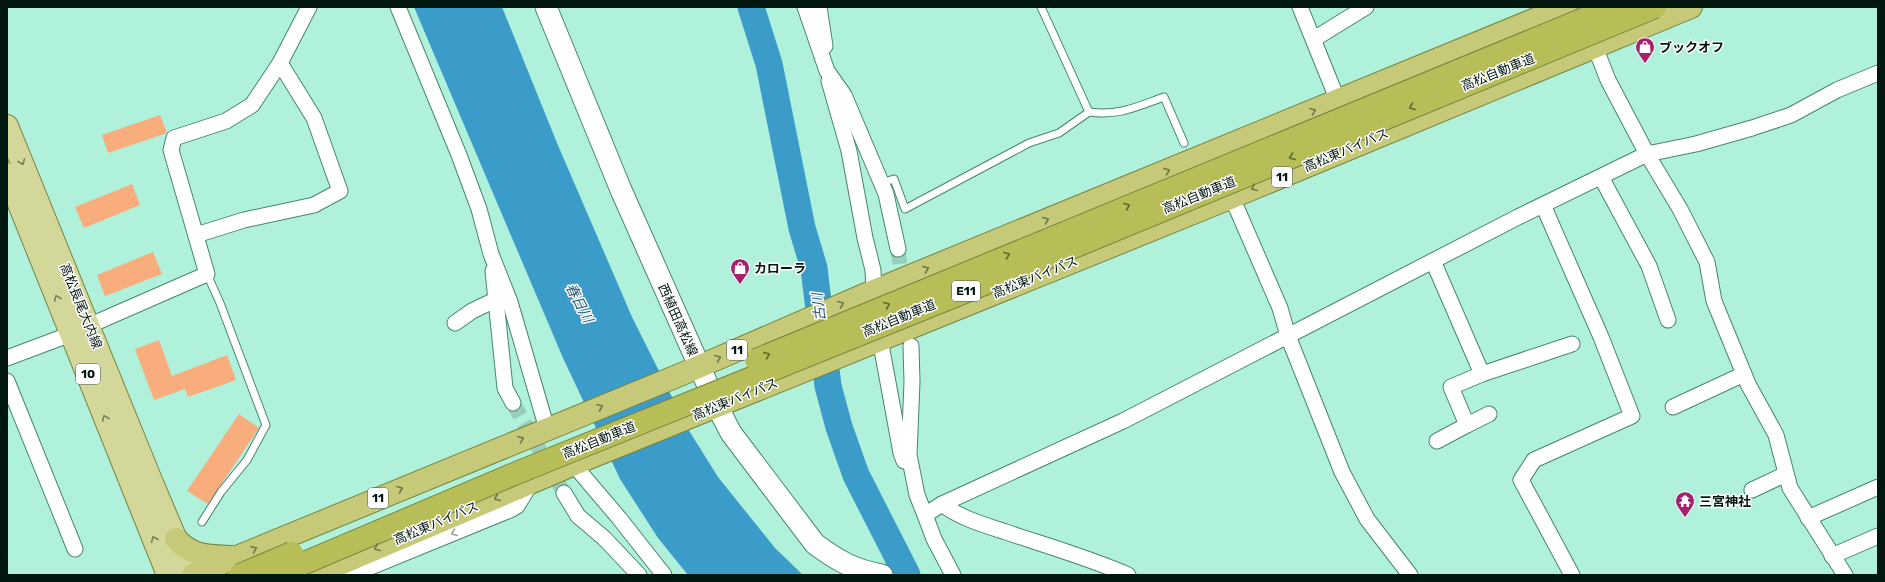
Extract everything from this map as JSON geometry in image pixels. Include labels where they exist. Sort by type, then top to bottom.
[{"type":"highway","name":"11","points":[[192,575],[237,566],[555,425],[690,370],[869,292],[1565,7]]},
{"type":"highway","name":"高松自動車道","points":[[237,566],[958,276],[1613,7]]},
{"type":"highway","name":"高松自動車道","points":[[276,575],[519,472],[967,291],[1655,7]]},
{"type":"highway","name":"高松東バイパス","points":[[324,573],[579,462],[1230,198],[1691,7]]},
{"type":"highway","points":[[176,539],[184,548],[193,552],[237,566]]},
{"type":"main road","name":"西植田高松線","points":[[546,7],[621,190],[690,370],[709,410],[731,433],[815,544],[832,557],[860,571],[882,575]]},
{"type":"main road","name":"高松長尾大内線","points":[[7,126],[168,575]]},
{"type":"main road","name":"高松長尾大内線","points":[[7,174],[80,329],[192,575]]},
{"type":"street","points":[[7,358],[80,329],[207,274],[172,150],[174,138],[226,121],[252,105],[280,63],[309,7]]},
{"type":"street","points":[[398,7],[459,155],[479,209],[491,254],[555,425]]},
{"type":"street","points":[[804,7],[826,71],[849,151],[865,238],[873,270],[869,292]]},
{"type":"street","points":[[819,7],[825,50],[820,53]]},
{"type":"street","points":[[1300,7],[1338,101]]},
{"type":"street","points":[[1314,39],[1366,7]]},
{"type":"street","points":[[1595,47],[1608,80],[1647,154],[1680,209],[1707,262],[1714,301],[1744,374],[1776,435],[1790,488],[1845,575]]},
{"type":"street","points":[[196,235],[244,220],[314,205],[340,191],[314,118],[280,63]]},
{"type":"street","points":[[826,71],[844,95],[886,194],[898,249]]},
{"type":"street","points":[[925,515],[942,504],[1123,421],[1433,261],[1647,154],[1696,144],[1752,128],[1791,114],[1837,90],[1878,73]]},
{"type":"street","points":[[1601,177],[1649,266],[1668,320]]},
{"type":"street","points":[[1230,198],[1238,209],[1280,308],[1288,336],[1342,472],[1368,519],[1410,575]]},
{"type":"street","points":[[1544,205],[1601,337],[1632,416],[1534,460],[1521,480],[1572,575]]},
{"type":"street","points":[[491,254],[505,388],[513,404]]},
{"type":"street","points":[[1433,261],[1482,374]]},
{"type":"street","points":[[455,324],[472,311],[496,300]]},
{"type":"street","points":[[876,341],[901,453],[934,539],[953,575]]},
{"type":"street","points":[[1467,425],[1451,387],[1482,374],[1572,344]]},
{"type":"street","points":[[911,346],[912,382],[909,455],[917,494]]},
{"type":"street","points":[[1673,407],[1744,374]]},
{"type":"street","points":[[7,381],[75,549]]},
{"type":"street","points":[[1437,440],[1490,414]]},
{"type":"street","points":[[579,462],[619,518],[664,575]]},
{"type":"street","points":[[1752,490],[1786,474]]},
{"type":"street","points":[[351,575],[510,510],[517,506],[531,483]]},
{"type":"street","points":[[1808,518],[1878,487]]},
{"type":"street","points":[[564,493],[578,516],[604,538],[628,569],[639,575]]},
{"type":"street","points":[[942,504],[952,512],[989,526],[1099,562],[1128,575]]},
{"type":"street","points":[[1832,556],[1878,536]]},
{"type":"lane","points":[[1041,7],[1089,112]]},
{"type":"lane","points":[[881,183],[894,179],[905,209],[1029,143],[1058,133],[1089,112],[1106,114],[1120,113],[1164,96],[1184,143]]},
{"type":"lane","points":[[202,522],[221,492],[247,460],[266,425],[220,303],[207,274]]},
{"type":"water","name":"春日川","points":[[414,7],[502,7],[557,143],[632,317],[688,429],[718,477],[775,548],[803,575],[688,575],[658,538],[620,479],[563,358]]},
{"type":"building","points":[[160,115],[167,133],[108,153],[102,135]]},
{"type":"building","points":[[132,184],[140,205],[84,228],[75,207]]},
{"type":"building","points":[[153,252],[162,274],[105,296],[97,275]]},
{"type":"building","points":[[159,340],[172,376],[227,355],[236,380],[188,397],[185,389],[154,400],[135,349]]},
{"type":"building","points":[[239,414],[259,428],[208,504],[187,491]]},
{"type":"waterway","name":"古川","points":[[751,7],[769,64],[802,228],[814,268],[828,386],[839,427],[856,475],[907,575]]},
{"type":"tunnel","points":[[898,249],[903,288]]},
{"type":"tunnel","points":[[513,403],[564,493]]},
{"type":"place","name":"ブックオフ","points":[[1645,64]]},
{"type":"place","name":"カローラ","points":[[740,285]]},
{"type":"place","name":"三宮神社","points":[[1685,518]]}]
